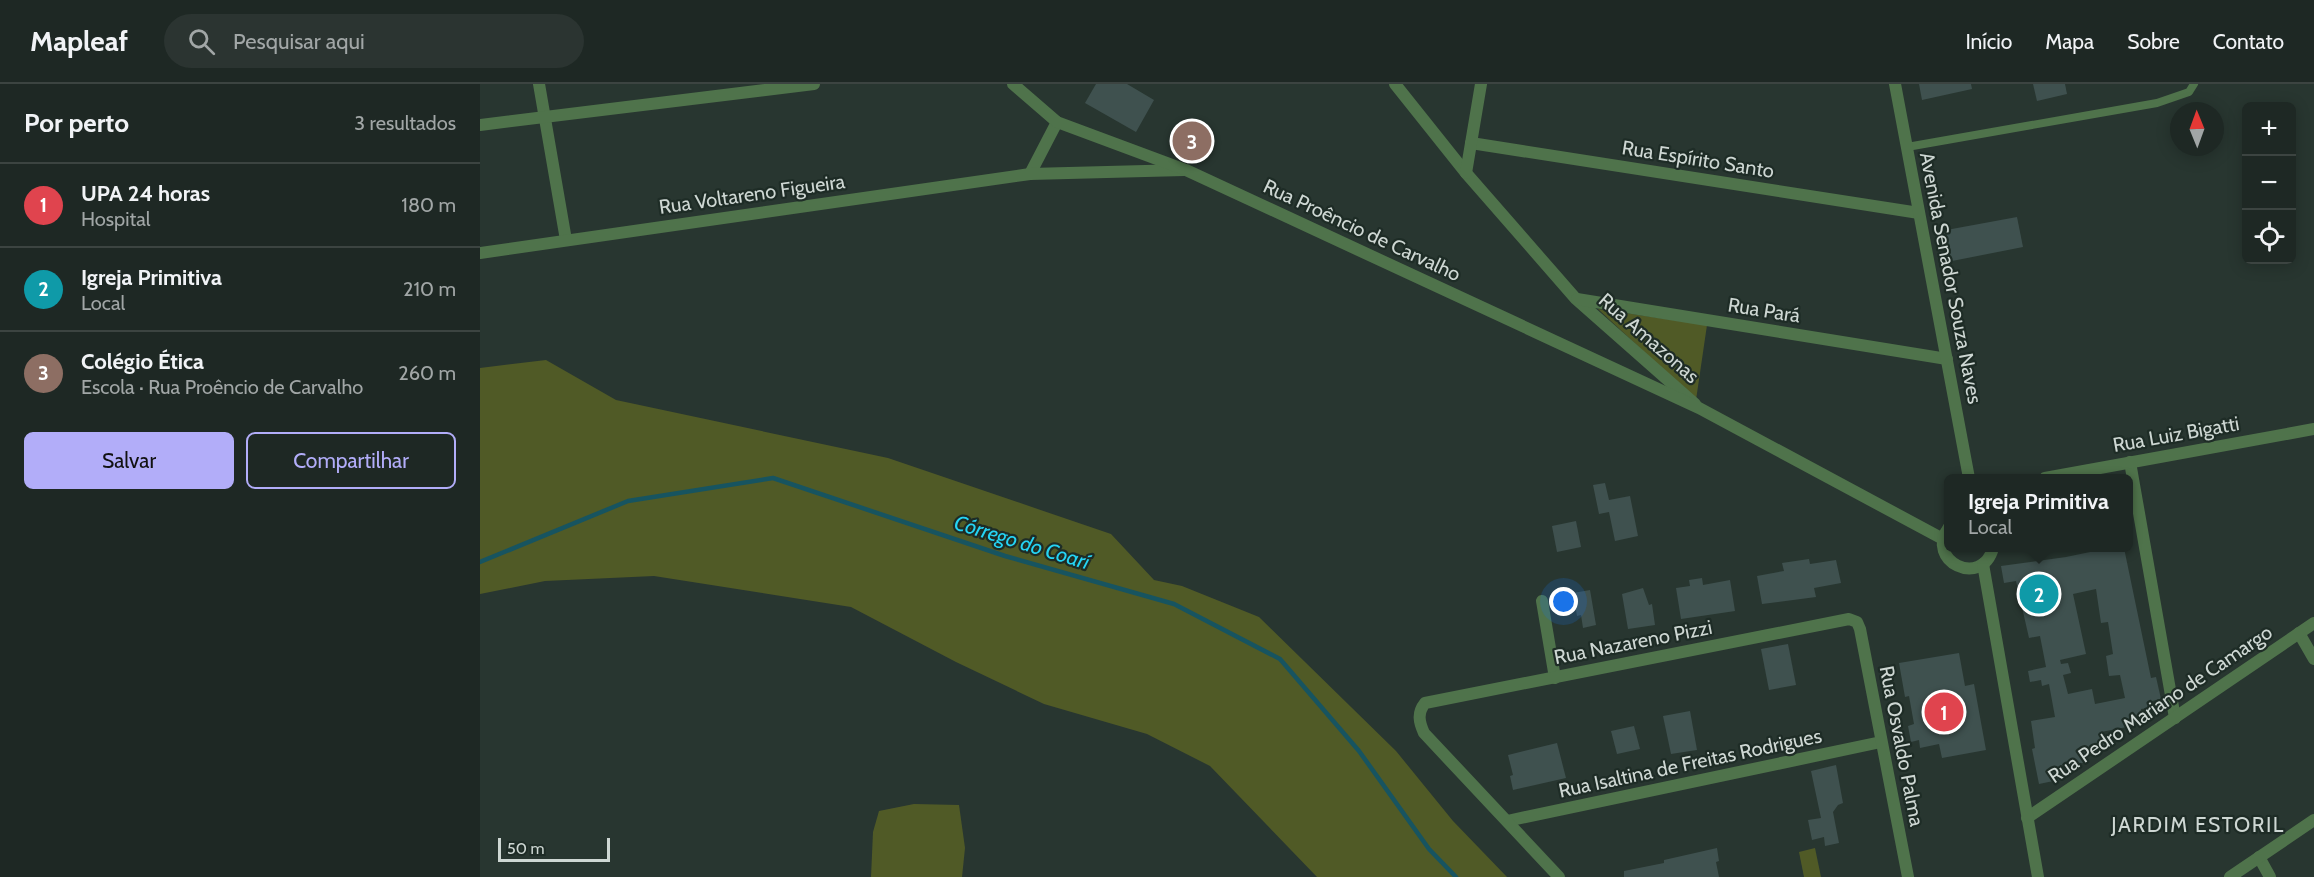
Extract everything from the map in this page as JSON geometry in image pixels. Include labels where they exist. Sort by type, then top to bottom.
[{"type":"street","points":[[538,84],[566,240]]},
{"type":"street","points":[[480,125],[814,84]]},
{"type":"street","name":"Rua Proêncio de Carvalho","points":[[1013,84],[1057,122],[1185,170],[1699,408]]},
{"type":"street","name":"Rua Amazonas","points":[[1395,84],[1466,173],[1576,299],[1699,408],[1943,539]]},
{"type":"street","points":[[1466,173],[1481,84]]},
{"type":"street","name":"Avenida Senador Souza Naves","points":[[1895,84],[1968,474]]},
{"type":"street","points":[[1030,174],[1057,122]]},
{"type":"street","name":"Rua Espírito Santo","points":[[1471,142],[1919,213]]},
{"type":"street","name":"Rua Voltareno Figueira","points":[[480,254],[1030,174],[1185,170]]},
{"type":"street","name":"Rua Pará","points":[[1576,299],[1947,359]]},
{"type":"street","name":"Rua Luiz Bigatti","points":[[2066,474],[2314,429]]},
{"type":"street","points":[[2130,462],[2132,474]]},
{"type":"street","points":[[2133,479],[2175,718]]},
{"type":"street","points":[[1943,539],[1944,549]]},
{"type":"street","points":[[1946,552],[1951,562],[1966,569],[1983,564],[1992,552]]},
{"type":"street","points":[[1983,564],[2038,877]]},
{"type":"street","points":[[1542,601],[1555,678]]},
{"type":"street","name":"Rua Nazareno Pizzi","points":[[1507,821],[1424,733],[1419,723],[1420,709],[1425,703],[1842,620],[1857,622]]},
{"type":"street","name":"Rua Osvaldo Palma","points":[[1857,622],[1908,877]]},
{"type":"street","name":"Rua Pedro Mariano de Camargo","points":[[2027,818],[2314,623]]},
{"type":"street","points":[[2299,633],[2314,659]]},
{"type":"street","name":"Rua Isaltina de Freitas Rodrigues","points":[[1507,821],[1881,742]]},
{"type":"street","points":[[2230,877],[2314,820]]},
{"type":"street","points":[[1507,821],[1558,877]]},
{"type":"street","points":[[2259,857],[2270,877]]},
{"type":"lane","points":[[1907,147],[2157,103],[2189,92],[2194,84]]},
{"type":"green space","points":[[1598,309],[1707,325],[1696,400]]},
{"type":"green space","points":[[546,360],[616,400],[888,458],[1111,534],[1154,580],[1182,586],[1259,617],[1396,751],[1453,821],[1507,877],[1317,877],[1210,766],[1147,734],[1044,704],[956,662],[851,607],[654,576],[545,581],[480,594],[480,368]]},
{"type":"green space","points":[[914,804],[959,805],[965,848],[962,877],[871,877],[873,832],[879,811]]},
{"type":"green space","points":[[1815,848],[1821,877],[1804,877],[1799,852]]},
{"type":"building","points":[[1096,84],[1127,84],[1154,100],[1136,132],[1085,103]]},
{"type":"building","points":[[1919,84],[1971,84],[1972,89],[1922,100]]},
{"type":"building","points":[[2033,84],[2065,84],[2067,94],[2037,101]]},
{"type":"building","points":[[2017,217],[2023,247],[1947,262],[1941,231]]},
{"type":"building","points":[[1605,483],[1609,500],[1630,496],[1638,536],[1615,541],[1609,512],[1599,514],[1593,485]]},
{"type":"building","points":[[1576,521],[1581,547],[1557,552],[1552,526]]},
{"type":"building","points":[[2090,552],[2125,552],[2151,678],[2156,677],[2161,699],[2147,702],[2148,708],[2141,709],[2143,719],[2126,722],[2127,727],[2101,732],[2104,746],[2085,750],[2087,762],[2077,764],[2078,769],[2061,772],[2063,779],[2039,784],[2032,749],[2035,748],[2031,721],[2055,717],[2049,684],[2042,686],[2041,680],[2030,682],[2028,671],[2046,667],[2040,636],[2029,638],[2016,581],[2004,583],[2001,566]],"holes":[[[2096,589],[2101,623],[2108,622],[2113,654],[2106,656],[2109,676],[2120,675],[2125,698],[2095,704],[2092,689],[2068,694],[2063,675],[2071,673],[2068,663],[2061,664],[2060,660],[2086,654],[2073,594]]]},
{"type":"building","points":[[1809,559],[1810,564],[1836,560],[1841,583],[1814,588],[1816,597],[1762,604],[1757,576],[1784,571],[1782,563]]},
{"type":"building","points":[[1702,578],[1703,585],[1730,580],[1735,611],[1681,619],[1676,588],[1690,586],[1689,580]]},
{"type":"building","points":[[1643,588],[1649,605],[1652,604],[1655,625],[1628,629],[1622,594]]},
{"type":"building","points":[[1590,590],[1596,625],[1583,628],[1581,615],[1577,616],[1573,593]]},
{"type":"building","points":[[1788,644],[1796,685],[1769,690],[1761,649]]},
{"type":"building","points":[[1959,653],[1965,686],[1974,684],[1986,750],[1942,758],[1939,744],[1920,748],[1919,740],[1911,742],[1908,726],[1914,724],[1909,696],[1905,697],[1899,663]]},
{"type":"building","points":[[1690,711],[1697,750],[1671,754],[1663,716]]},
{"type":"building","points":[[1634,726],[1640,749],[1617,754],[1611,731]]},
{"type":"building","points":[[1557,743],[1566,778],[1513,790],[1510,776],[1513,775],[1508,755]]},
{"type":"building","points":[[1836,765],[1843,803],[1838,805],[1833,812],[1839,843],[1825,846],[1824,837],[1812,840],[1808,820],[1821,818],[1811,771]]},
{"type":"building","points":[[1717,848],[1719,861],[1716,862],[1719,877],[1624,877],[1624,871],[1664,863],[1664,860]]},
{"type":"waterway","name":"Córrego do Coarí","points":[[480,562],[628,501],[773,478],[1005,556],[1174,604],[1280,659],[1359,751],[1429,849],[1456,877]]},
{"type":"place","name":"Colégio Ética","points":[[1192,141]]},
{"type":"place","name":"Igreja Primitiva","points":[[2039,594]]},
{"type":"place","name":"UPA 24 horas","points":[[1944,712]]},
{"type":"district","name":"JARDIM ESTORIL","points":[[2198,824]]}]
